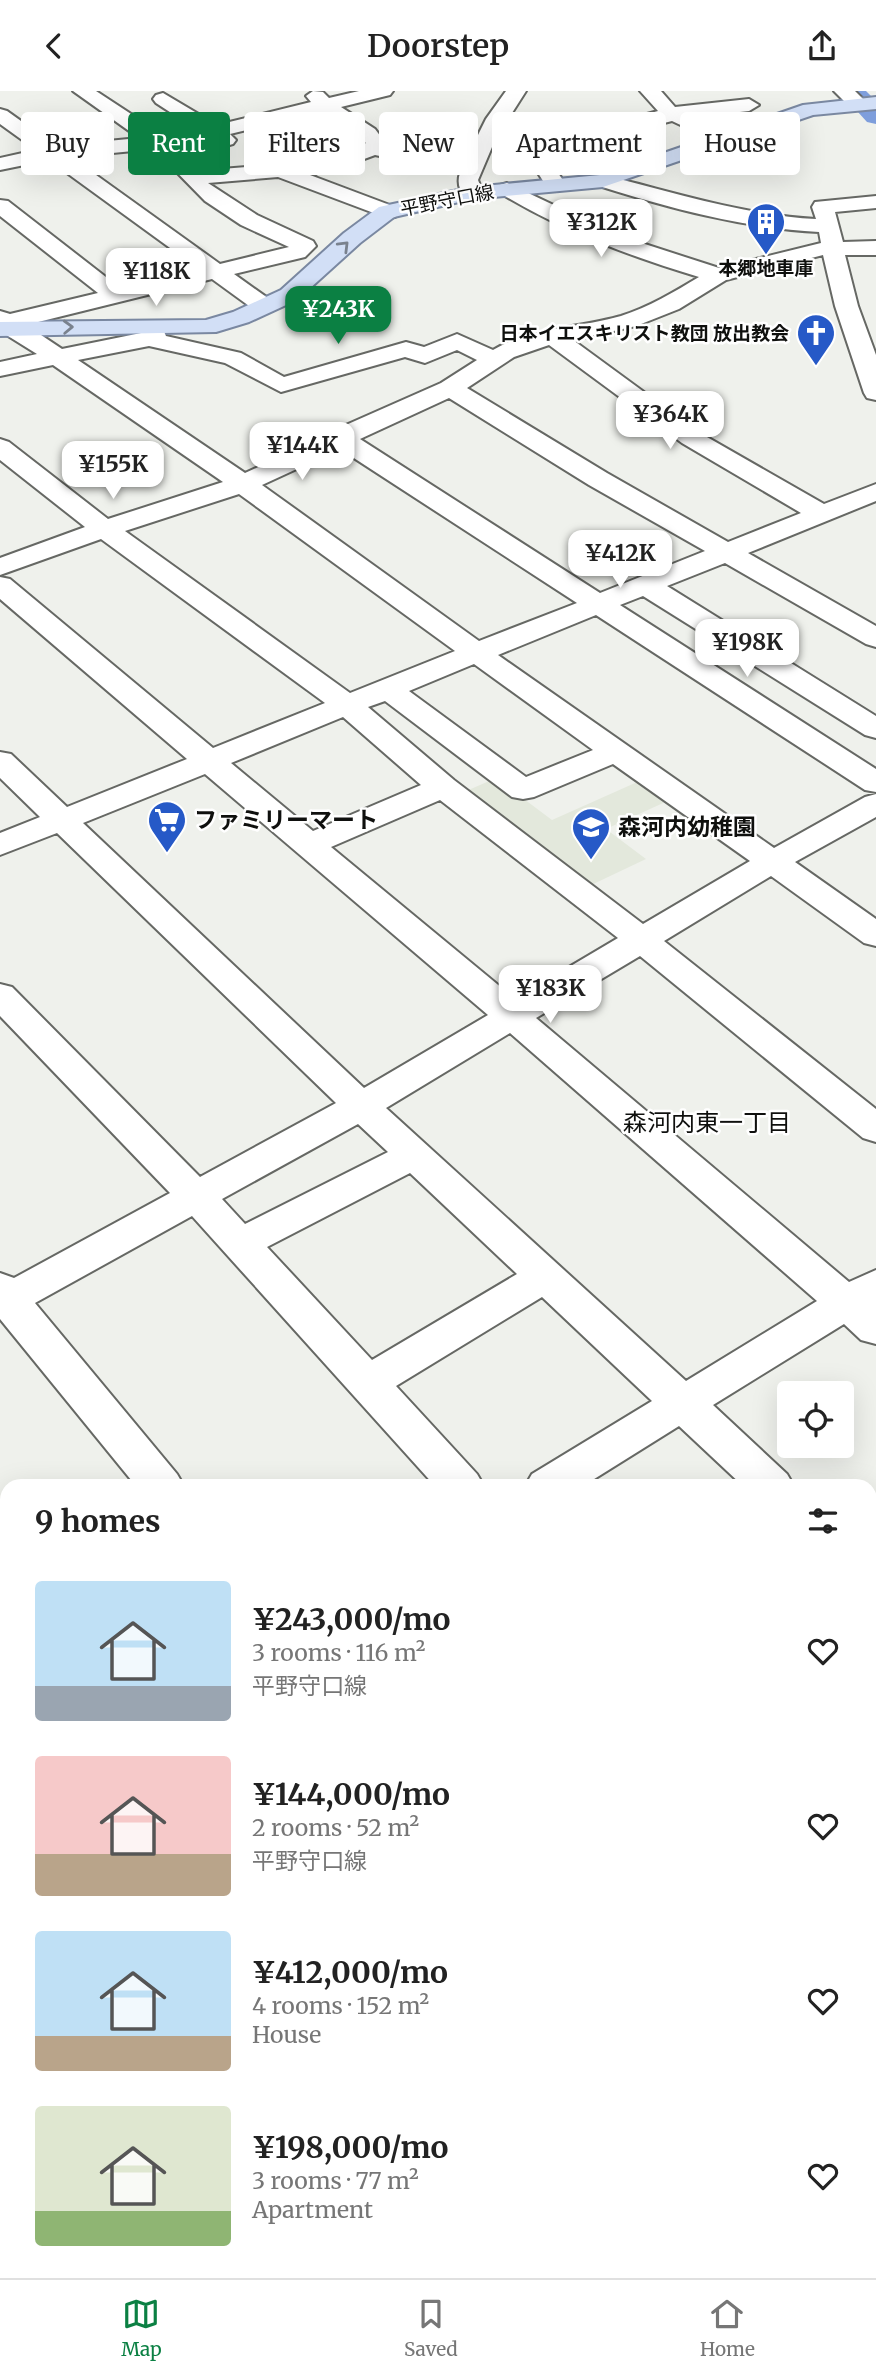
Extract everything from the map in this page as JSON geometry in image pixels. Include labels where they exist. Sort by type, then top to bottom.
[{"type":"main road","name":"平野守口線","points":[[800,113],[820,106],[862,101]]},
{"type":"main road","name":"平野守口線","points":[[4,325],[152,333],[208,327],[241,317],[301,286],[352,238],[387,212],[472,193],[603,181],[620,175]]},
{"type":"street","points":[[83,91],[128,121]]},
{"type":"street","points":[[284,112],[318,99],[383,91]]},
{"type":"street","points":[[478,156],[496,119],[511,115],[516,91]]},
{"type":"street","points":[[635,106],[664,106],[743,98]]},
{"type":"street","points":[[163,99],[183,112]]},
{"type":"street","points":[[318,99],[376,139],[377,145],[365,151]]},
{"type":"street","points":[[664,106],[680,115]]},
{"type":"street","points":[[230,110],[244,116]]},
{"type":"street","points":[[0,115],[21,131]]},
{"type":"street","points":[[485,142],[492,142]]},
{"type":"street","points":[[373,148],[379,149]]},
{"type":"street","points":[[0,164],[21,159]]},
{"type":"street","points":[[191,178],[244,174]]},
{"type":"street","points":[[82,175],[264,306]]},
{"type":"street","points":[[4,325],[297,252],[305,246],[250,220],[212,197],[188,175]]},
{"type":"street","points":[[290,175],[387,212]]},
{"type":"street","points":[[470,175],[468,180],[472,193]]},
{"type":"street","points":[[549,175],[556,186]]},
{"type":"street","points":[[603,181],[669,201],[833,241],[876,248]]},
{"type":"street","points":[[507,189],[576,227],[646,255],[718,275]]},
{"type":"street","points":[[876,202],[823,207],[833,241],[843,294],[871,356],[876,393]]},
{"type":"street","points":[[0,207],[116,296]]},
{"type":"street","points":[[718,275],[719,270],[768,223]]},
{"type":"street","points":[[0,567],[104,529],[243,484],[339,437],[425,385],[519,347],[628,321],[671,304],[718,275],[833,241]]},
{"type":"street","points":[[38,289],[61,309]]},
{"type":"street","points":[[4,325],[243,484],[876,935]]},
{"type":"street","points":[[0,369],[152,333],[233,358],[281,385],[406,349],[425,356],[457,341],[494,359]]},
{"type":"street","points":[[553,337],[691,438],[821,513]]},
{"type":"street","points":[[372,360],[526,436],[724,553],[876,638]]},
{"type":"street","points":[[339,437],[876,783]]},
{"type":"street","points":[[0,447],[104,529],[348,706],[443,787],[642,940],[876,1129]]},
{"type":"street","points":[[0,845],[876,492]]},
{"type":"street","points":[[0,585],[511,1015],[866,1306],[683,1403],[558,1479]]},
{"type":"street","points":[[645,585],[876,730]]},
{"type":"street","points":[[388,689],[523,790],[617,751]]},
{"type":"street","points":[[0,761],[361,1106],[764,1479]]},
{"type":"street","points":[[308,845],[443,787]]},
{"type":"street","points":[[156,1479],[3,1297],[198,1198],[361,1106],[511,1015],[876,804]]},
{"type":"street","points":[[0,995],[198,1198],[456,1479]]},
{"type":"street","points":[[240,1244],[414,1155]]},
{"type":"street","points":[[368,1383],[546,1276]]},
{"type":"shaded area","points":[[496,778],[552,820],[644,779],[672,799],[606,829],[646,859],[587,887],[464,792]]},
{"type":"waterway","points":[[852,91],[876,116]]},
{"type":"place","name":"本郷地車庫","points":[[766,256]]},
{"type":"place","name":"日本イエスキリスト教団 放出教会","points":[[816,367]]},
{"type":"place","name":"ファミリーマート","points":[[167,854]]},
{"type":"place","name":"森河内幼稚園","points":[[591,861]]},
{"type":"district","name":"森河内東一丁目","points":[[707,1123]]}]
